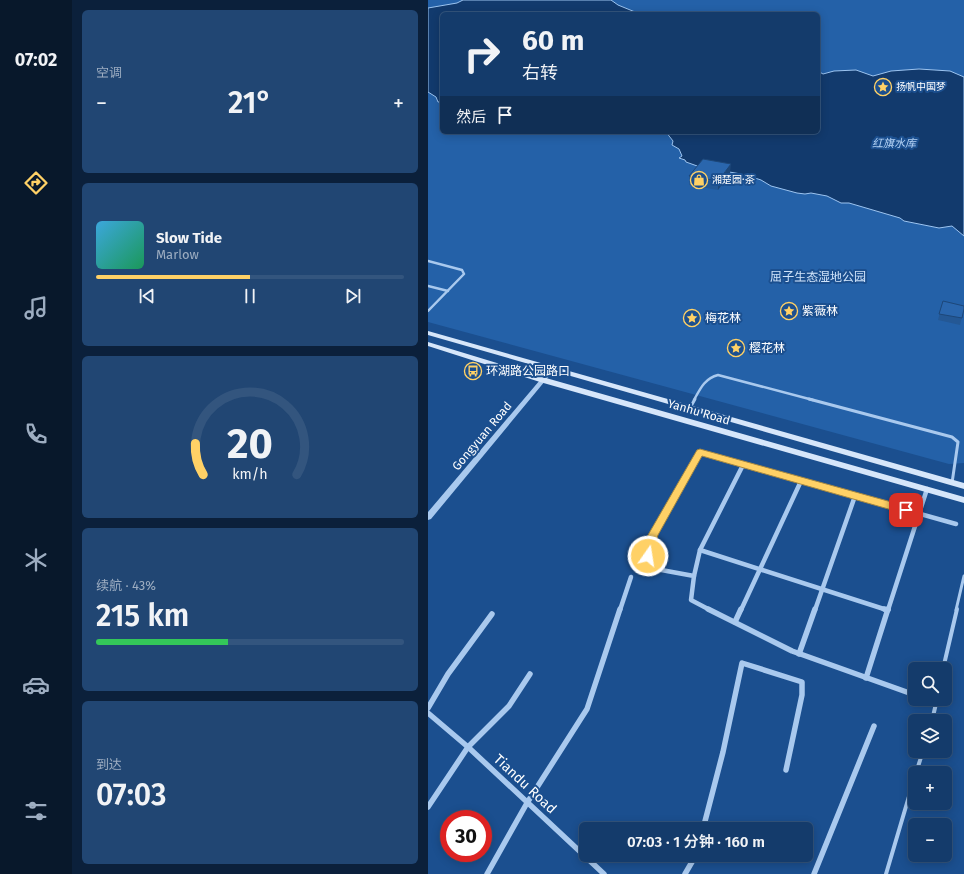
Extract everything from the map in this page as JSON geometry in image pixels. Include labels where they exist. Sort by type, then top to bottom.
[{"type":"main road","name":"Yanhu Road","points":[[428,333],[964,486]]},
{"type":"main road","name":"Yanhu Road","points":[[428,344],[543,380],[964,500]]},
{"type":"street","name":"Gongyuan Road","points":[[428,517],[553,368]]},
{"type":"street","points":[[694,576],[645,567],[653,535],[700,452],[801,482],[956,524]]},
{"type":"street","points":[[744,465],[700,550],[694,576],[691,600],[799,654],[908,693]]},
{"type":"street","points":[[735,622],[801,482]]},
{"type":"street","points":[[866,678],[927,489]]},
{"type":"street","points":[[799,654],[855,496]]},
{"type":"street","points":[[700,550],[888,610]]},
{"type":"street","points":[[487,874],[527,803],[587,709],[631,577]]},
{"type":"street","points":[[428,708],[448,674],[492,614]]},
{"type":"street","points":[[705,822],[723,752],[742,663],[802,682],[802,695],[786,770]]},
{"type":"street","points":[[428,807],[468,747],[509,706],[530,674]]},
{"type":"street","name":"Tiandu Road","points":[[428,714],[468,747],[604,874]]},
{"type":"street","points":[[814,874],[874,726]]},
{"type":"street","points":[[685,874],[692,862]]},
{"type":"lane","points":[[428,261],[464,272],[462,276],[428,311]]},
{"type":"lane","points":[[428,286],[448,291]]},
{"type":"lane","points":[[690,408],[710,377],[718,376],[952,437],[958,442],[956,469],[952,483]]},
{"type":"lane","points":[[945,662],[964,576]]},
{"type":"lane","points":[[886,874],[908,800]]},
{"type":"green space","name":"屈子生态湿地公园","points":[[428,0],[964,0],[964,463],[949,464],[428,322]]},
{"type":"water","points":[[463,0],[611,0],[618,5],[635,12],[440,12],[440,102],[438,102],[436,97],[428,92],[428,8],[457,3]]},
{"type":"water","name":"红旗水库","points":[[919,69],[950,71],[964,77],[964,236],[952,226],[939,228],[904,221],[900,218],[849,203],[841,203],[827,196],[811,193],[797,193],[771,186],[752,177],[747,180],[741,178],[741,174],[700,167],[679,158],[682,156],[679,149],[672,145],[673,141],[668,134],[820,134],[820,72],[823,74],[834,71],[856,70],[873,76],[891,71]]},
{"type":"building","points":[[703,159],[731,164],[718,181],[689,176]]},
{"type":"building","points":[[943,301],[964,306],[962,318],[939,314]]},
{"type":"place","name":"扬帆中国梦","points":[[883,87]]},
{"type":"place","name":"湘楚园·茶","points":[[699,180]]},
{"type":"place","name":"紫薇林","points":[[789,311]]},
{"type":"place","name":"梅花林","points":[[692,318]]},
{"type":"place","name":"樱花林","points":[[736,348]]},
{"type":"place","name":"环湖路公园路口","points":[[473,371]]},
{"type":"route","points":[[648,556],[653,535],[700,452],[801,482],[906,510]]}]
